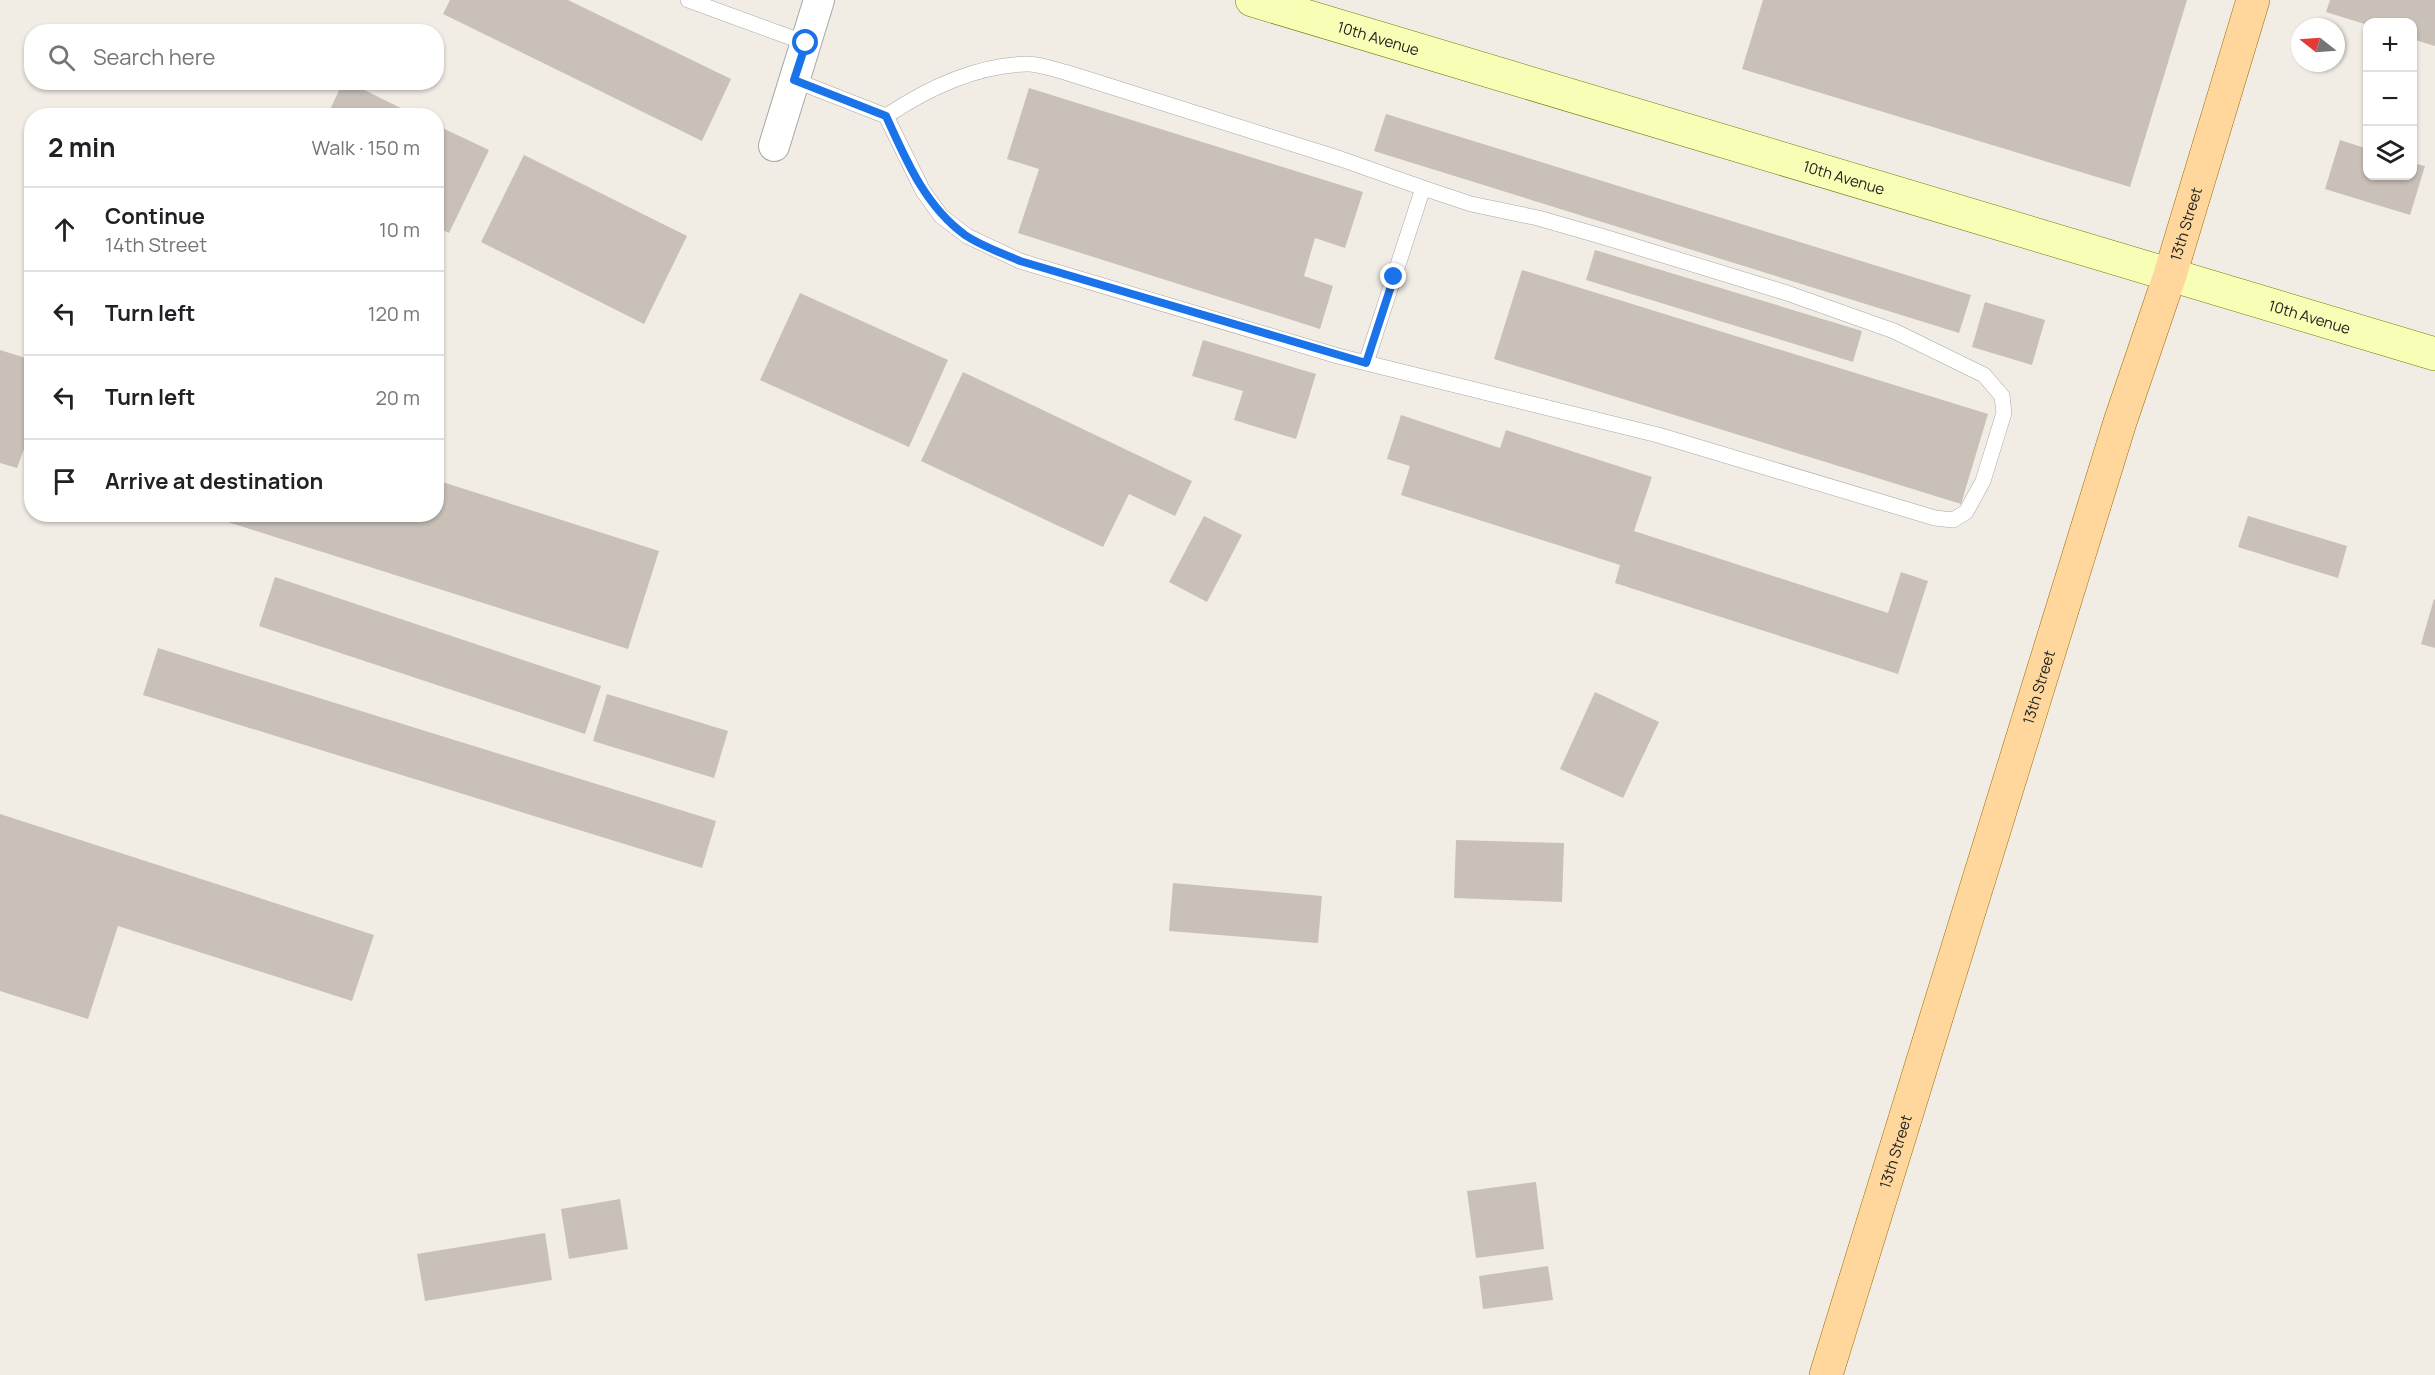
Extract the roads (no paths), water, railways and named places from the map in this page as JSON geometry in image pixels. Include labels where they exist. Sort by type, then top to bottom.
[{"type":"main road","name":"10th Avenue","points":[[1252,0],[2435,354]]},
{"type":"main road","name":"13th Street","points":[[1826,1375],[2120,422],[2170,275],[2253,0]]},
{"type":"street","points":[[774,146],[819,0]]},
{"type":"lane","points":[[688,0],[806,43]]},
{"type":"lane","points":[[794,80],[886,116],[923,191],[942,216],[967,236],[1020,261],[1366,363],[1658,435],[1935,518],[1953,520],[1966,512],[1983,481],[2004,413],[2002,396],[1984,375],[1894,331],[1787,293],[1604,237],[1538,218],[1471,204],[1341,159],[1080,76],[1029,64],[997,69],[944,82],[915,96],[886,116]]},
{"type":"lane","points":[[1366,363],[1423,188]]}]
